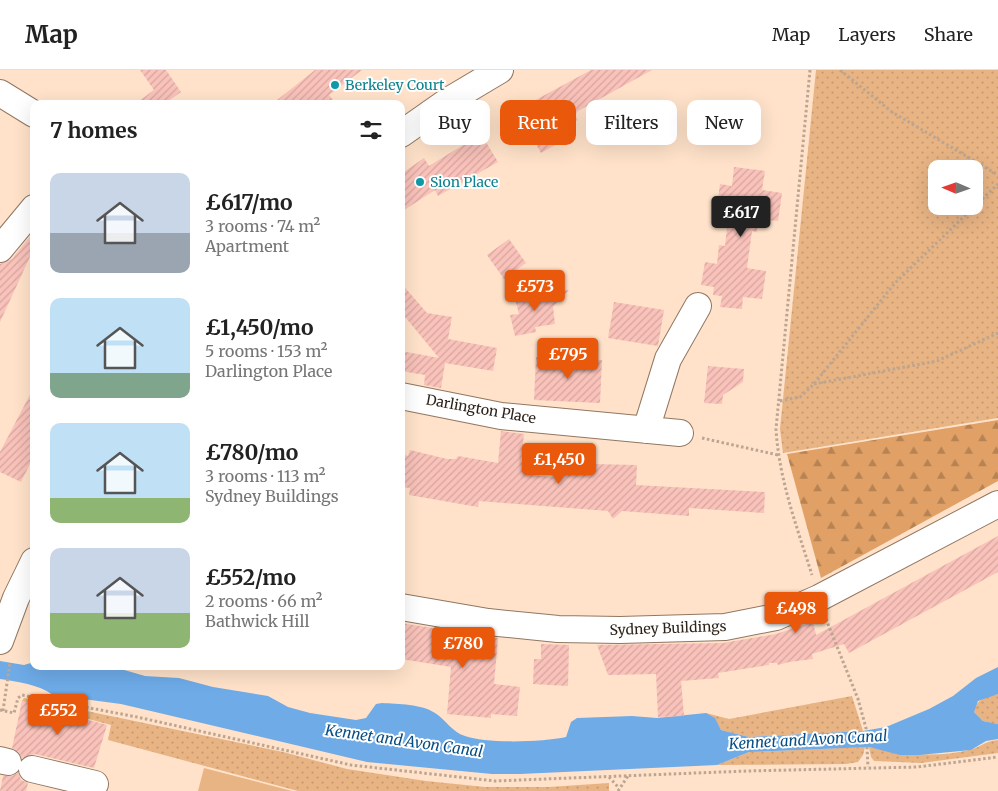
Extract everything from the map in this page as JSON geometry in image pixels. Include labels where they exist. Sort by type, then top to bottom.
[{"type":"street","points":[[405,131],[448,101],[500,70]]},
{"type":"street","points":[[0,93],[30,112]]},
{"type":"street","points":[[0,249],[30,213]]},
{"type":"street","points":[[646,430],[668,359],[698,306]]},
{"type":"street","name":"Darlington Place","points":[[405,397],[501,416],[680,433]]},
{"type":"street","name":"Sydney Buildings","points":[[405,608],[488,622],[558,629],[620,630],[724,627],[776,616],[816,590],[998,504]]},
{"type":"street","points":[[6,648],[16,598],[30,569]]},
{"type":"street","points":[[13,764],[95,784]]},
{"type":"path","points":[[810,70],[776,429],[778,455],[783,483],[816,590],[840,657],[858,699],[866,728],[868,767]]},
{"type":"path","points":[[840,70],[892,112],[998,175]]},
{"type":"path","points":[[780,401],[800,397],[814,384],[895,283],[998,184]]},
{"type":"path","points":[[814,384],[937,361],[998,333]]},
{"type":"path","points":[[680,433],[778,455]]},
{"type":"path","points":[[6,648],[8,667],[2,711],[14,713],[18,698],[22,695],[128,715],[382,770],[495,781],[942,765],[998,757]]},
{"type":"path","points":[[608,777],[618,789],[628,776]]},
{"type":"shaded area","points":[[816,70],[998,70],[998,418],[783,453],[780,429]]},
{"type":"shaded area","points":[[998,694],[998,724],[983,721],[974,712],[977,704],[986,697]]},
{"type":"shaded area","points":[[852,696],[863,731],[749,737],[721,730],[715,719],[706,713],[729,719]]},
{"type":"shaded area","points":[[24,698],[283,752],[347,769],[426,781],[485,787],[549,787],[609,783],[609,791],[298,791],[108,740],[111,725],[22,701]]},
{"type":"shaded area","points":[[998,740],[998,753],[921,763],[874,761],[869,747],[894,752],[944,754],[973,749]]},
{"type":"shaded area","points":[[865,747],[863,755],[858,762],[846,764],[717,765],[749,752]]},
{"type":"shaded area","points":[[204,768],[292,791],[198,791]]},
{"type":"green space","points":[[998,420],[998,481],[821,578],[787,454]]},
{"type":"water","name":"Kennet and Avon Canal","points":[[0,661],[24,665],[30,663],[30,670],[124,670],[145,676],[179,678],[213,687],[268,696],[288,707],[310,713],[356,720],[366,718],[376,704],[410,705],[430,710],[456,732],[465,736],[475,739],[515,741],[566,737],[571,722],[577,718],[632,716],[657,718],[706,713],[715,718],[721,730],[749,737],[863,731],[886,727],[929,709],[953,696],[976,678],[998,667],[998,694],[978,701],[974,712],[983,721],[998,724],[998,739],[986,741],[971,750],[919,755],[900,755],[869,747],[749,752],[717,765],[492,774],[367,762],[121,704],[53,695],[21,682],[0,679]]},
{"type":"building","points":[[140,70],[166,70],[181,92],[170,100],[140,100],[154,90]]},
{"type":"building","points":[[315,70],[362,70],[329,95],[333,100],[277,100]]},
{"type":"building","points":[[591,70],[652,70],[598,100],[586,100],[586,107],[576,114],[576,100],[536,100]]},
{"type":"building","points":[[463,145],[488,145],[498,162],[438,196],[435,190],[405,209],[405,171],[424,158],[429,166]]},
{"type":"building","points":[[537,145],[555,145],[541,153]]},
{"type":"building","points":[[734,167],[765,171],[762,190],[782,193],[778,221],[758,219],[757,232],[752,231],[747,268],[766,271],[762,299],[743,297],[742,309],[720,307],[722,296],[713,295],[714,287],[701,285],[705,262],[717,264],[719,245],[725,246],[729,209],[717,207],[720,184],[732,186]]},
{"type":"building","points":[[30,237],[30,257],[0,322],[0,264],[12,259]]},
{"type":"building","points":[[509,239],[526,263],[504,279],[487,255]]},
{"type":"building","points":[[405,288],[427,313],[452,317],[448,339],[497,348],[493,371],[445,363],[441,388],[424,385],[425,375],[405,372],[405,352],[439,358],[405,317]]},
{"type":"building","points":[[569,290],[553,307],[555,324],[535,327],[536,332],[515,336],[510,315],[519,314],[515,299]]},
{"type":"building","points":[[614,302],[664,310],[658,346],[608,338]]},
{"type":"building","points":[[536,357],[602,360],[600,403],[534,400]]},
{"type":"building","points":[[708,366],[744,369],[743,382],[723,395],[722,404],[704,403]]},
{"type":"building","points":[[30,395],[30,464],[21,482],[0,472],[0,452]]},
{"type":"building","points":[[501,431],[524,434],[521,462],[524,462],[524,469],[531,470],[530,475],[562,478],[563,474],[575,474],[576,457],[592,458],[592,464],[637,465],[636,485],[765,492],[764,513],[689,508],[689,516],[622,511],[613,519],[608,511],[479,501],[478,507],[409,495],[410,488],[405,487],[405,455],[408,456],[410,450],[447,459],[456,459],[458,456],[498,463]]},
{"type":"building","points":[[998,536],[998,572],[849,653],[844,644],[812,654],[813,659],[778,665],[777,663],[769,663],[769,665],[718,673],[719,678],[681,681],[684,716],[658,717],[656,674],[608,675],[597,645],[723,643],[776,634],[813,622],[816,635]]},
{"type":"building","points":[[405,624],[498,638],[494,684],[520,687],[517,716],[491,714],[491,718],[447,714],[451,667],[405,660]]},
{"type":"building","points":[[541,644],[569,645],[568,686],[533,684],[534,659],[541,659]]},
{"type":"building","points":[[22,701],[107,725],[94,768],[35,754],[22,758],[19,752],[12,748]]},
{"type":"building","points":[[18,773],[21,780],[28,783],[26,791],[0,791],[3,776],[12,776]]},
{"type":"place","name":"Berkeley Court","points":[[335,85]]},
{"type":"place","name":"Sion Place","points":[[420,182]]}]
